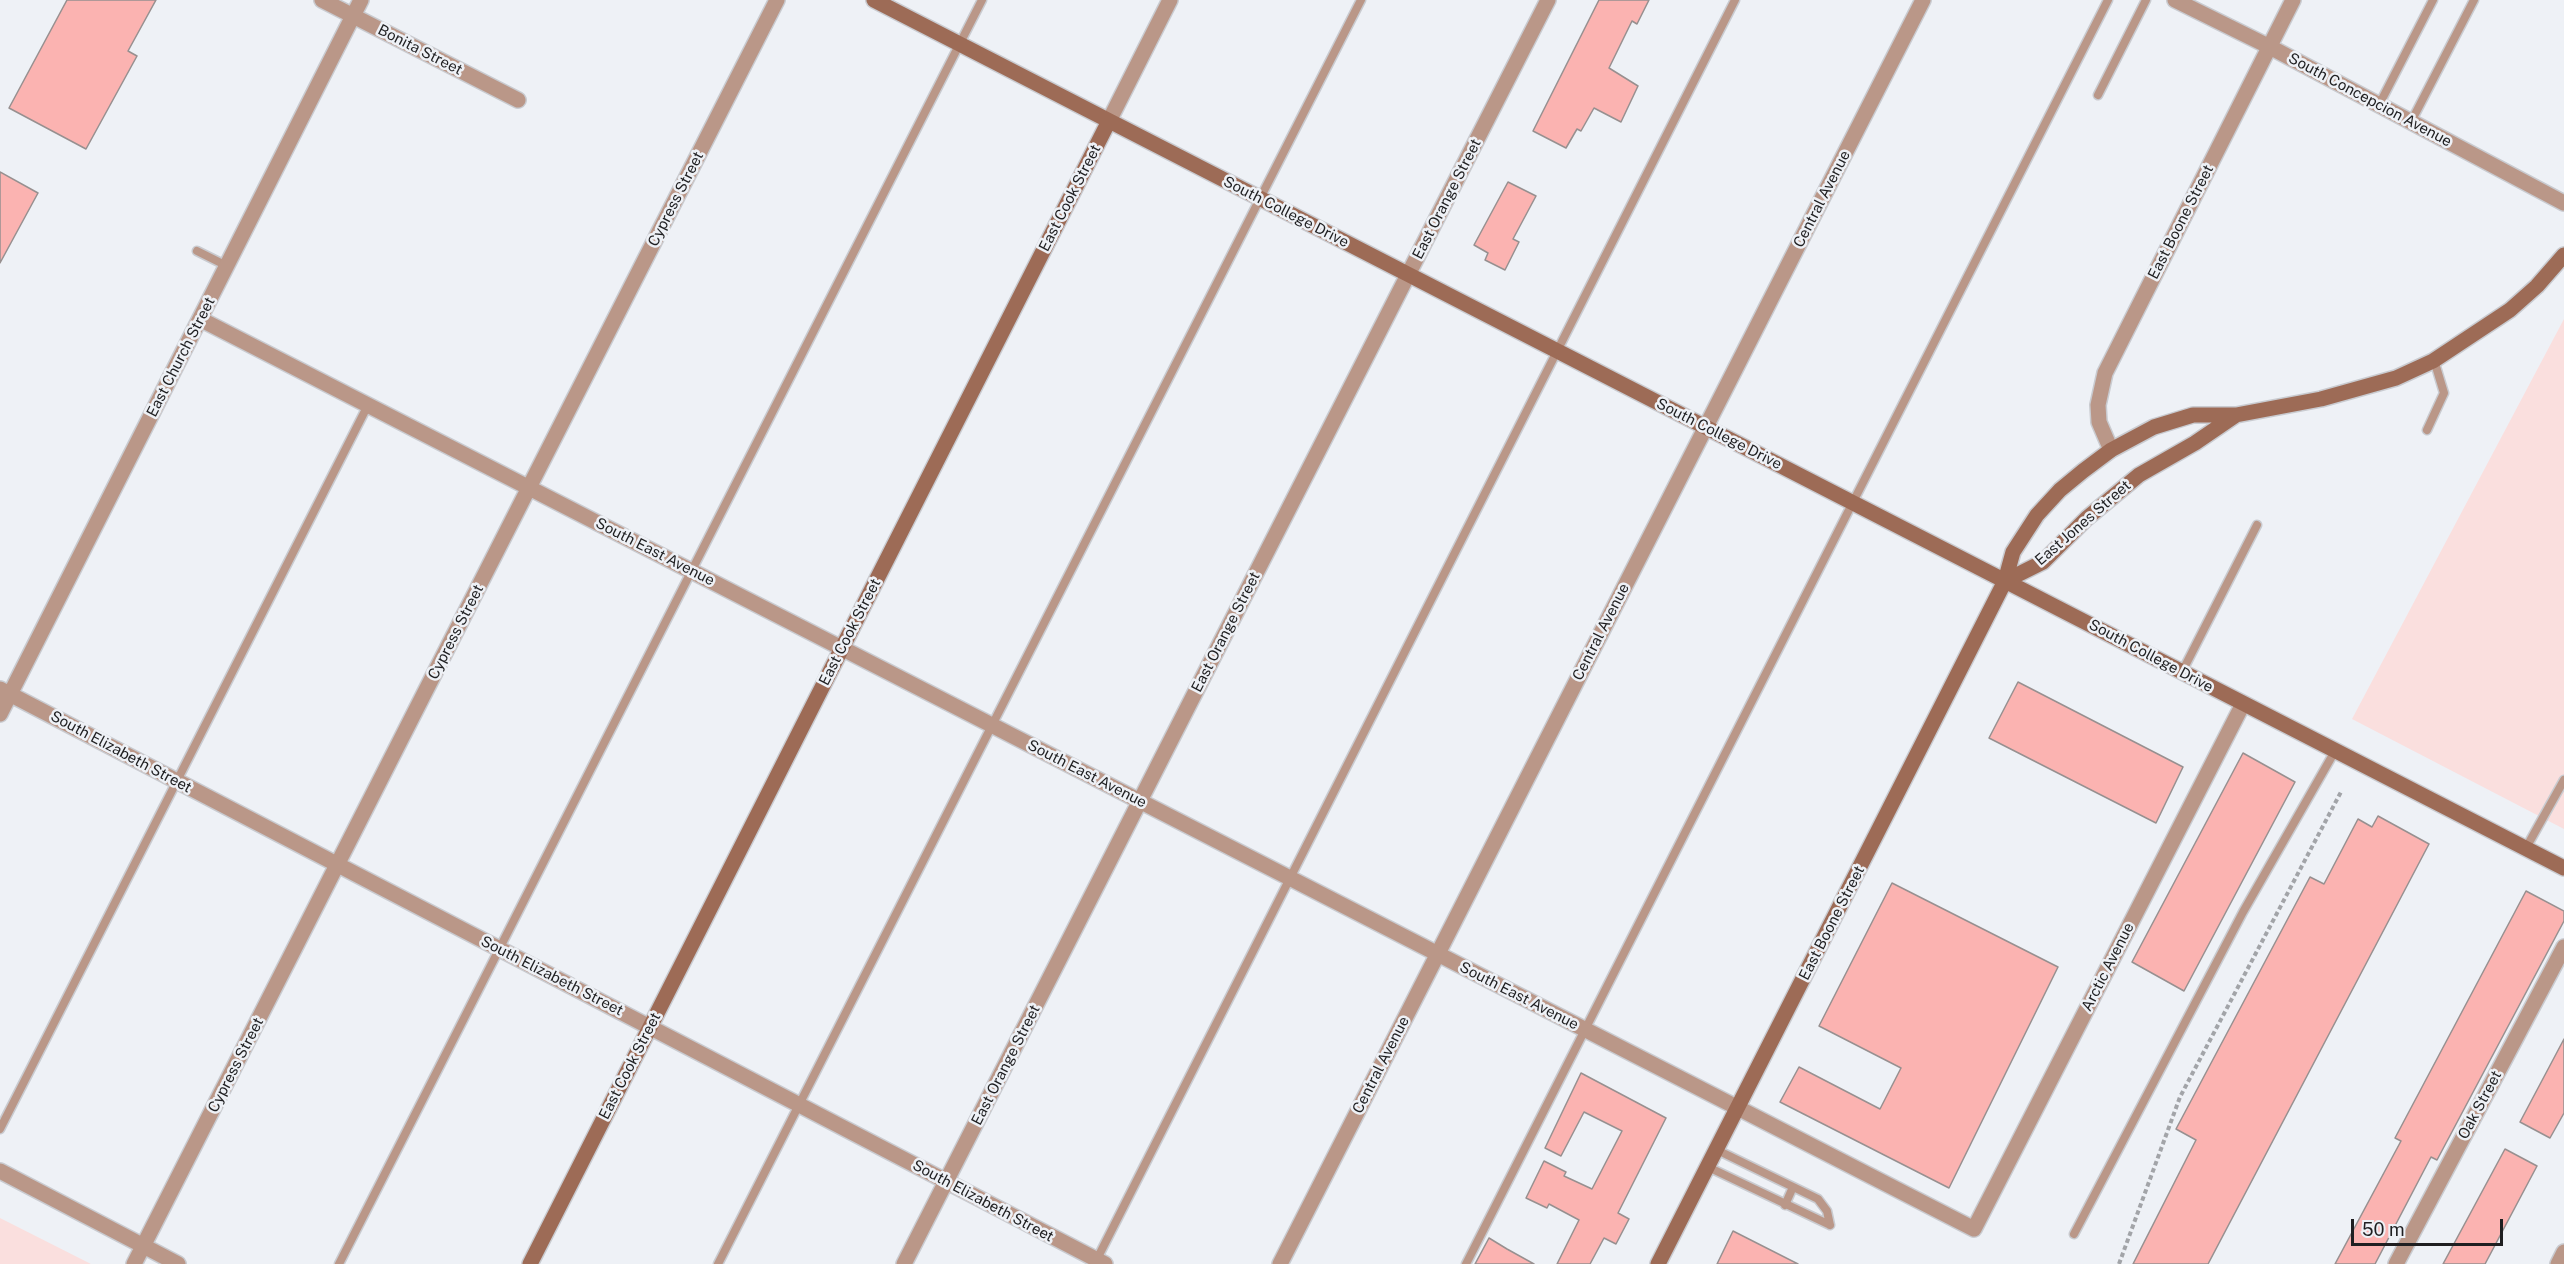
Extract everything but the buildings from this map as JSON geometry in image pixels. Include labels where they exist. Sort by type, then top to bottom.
[{"type":"street","name":"Bonita Street","points":[[322,0],[518,100]]},
{"type":"street","name":"East Church Street","points":[[0,714],[5,691],[200,319],[362,0]]},
{"type":"street","name":"Cypress Street","points":[[135,1264],[777,0]]},
{"type":"street","name":"South College Drive","points":[[874,0],[2564,868]]},
{"type":"street","name":"East Cook Street","points":[[530,1264],[1170,0]]},
{"type":"street","name":"East Orange Street","points":[[904,1264],[1548,0]]},
{"type":"street","name":"Central Avenue","points":[[1280,1264],[1923,0]]},
{"type":"street","name":"South Concepcion Avenue","points":[[2175,0],[2270,47],[2564,203]]},
{"type":"street","name":"East Boone Street","points":[[2110,450],[2099,422],[2098,405],[2105,373],[2293,0]]},
{"type":"street","name":"East Jones Street","points":[[2005,581],[2013,552],[2031,523],[2060,490],[2110,450],[2154,427],[2193,415],[2236,414],[2360,389],[2396,378],[2434,360],[2510,310],[2537,286],[2564,255]]},
{"type":"street","name":"South East Avenue","points":[[200,319],[1974,1229]]},
{"type":"street","name":"East Jones Street","points":[[2005,581],[2043,562],[2086,518],[2139,475],[2195,443],[2236,414]]},
{"type":"street","name":"East Boone Street","points":[[1658,1264],[2005,581]]},
{"type":"street","name":"South Elizabeth Street","points":[[5,691],[946,1181],[1098,1263]]},
{"type":"street","name":"Arctic Avenue","points":[[1974,1229],[2242,704]]},
{"type":"street","name":"Oak Street","points":[[2396,1264],[2564,947]]},
{"type":"street","points":[[0,1171],[178,1264]]},
{"type":"street","points":[[2558,1264],[2564,1252]]},
{"type":"lane","points":[[339,1264],[982,0]]},
{"type":"lane","points":[[718,1264],[1360,0]]},
{"type":"lane","points":[[1098,1263],[1290,878],[1735,0]]},
{"type":"lane","points":[[1466,1264],[2108,0]]},
{"type":"lane","points":[[2098,95],[2146,0]]},
{"type":"lane","points":[[2379,105],[2433,0]]},
{"type":"lane","points":[[2411,122],[2474,0]]},
{"type":"lane","points":[[197,251],[227,266]]},
{"type":"lane","points":[[2427,430],[2444,393],[2434,360]]},
{"type":"lane","points":[[0,1129],[368,405]]},
{"type":"lane","points":[[2182,672],[2257,525]]},
{"type":"lane","points":[[2074,1234],[2238,922],[2335,751]]},
{"type":"lane","points":[[2526,848],[2564,780]]},
{"type":"lane","points":[[1708,1167],[1830,1226],[1827,1211],[1818,1199],[1717,1150]]},
{"type":"lane","points":[[1785,1205],[1793,1187]]},
{"type":"path","points":[[2119,1264],[2180,1097],[2342,790]]},
{"type":"shaded area","points":[[2564,319],[2564,829],[2352,719]]},
{"type":"shaded area","points":[[0,1218],[91,1264],[0,1264]]}]
